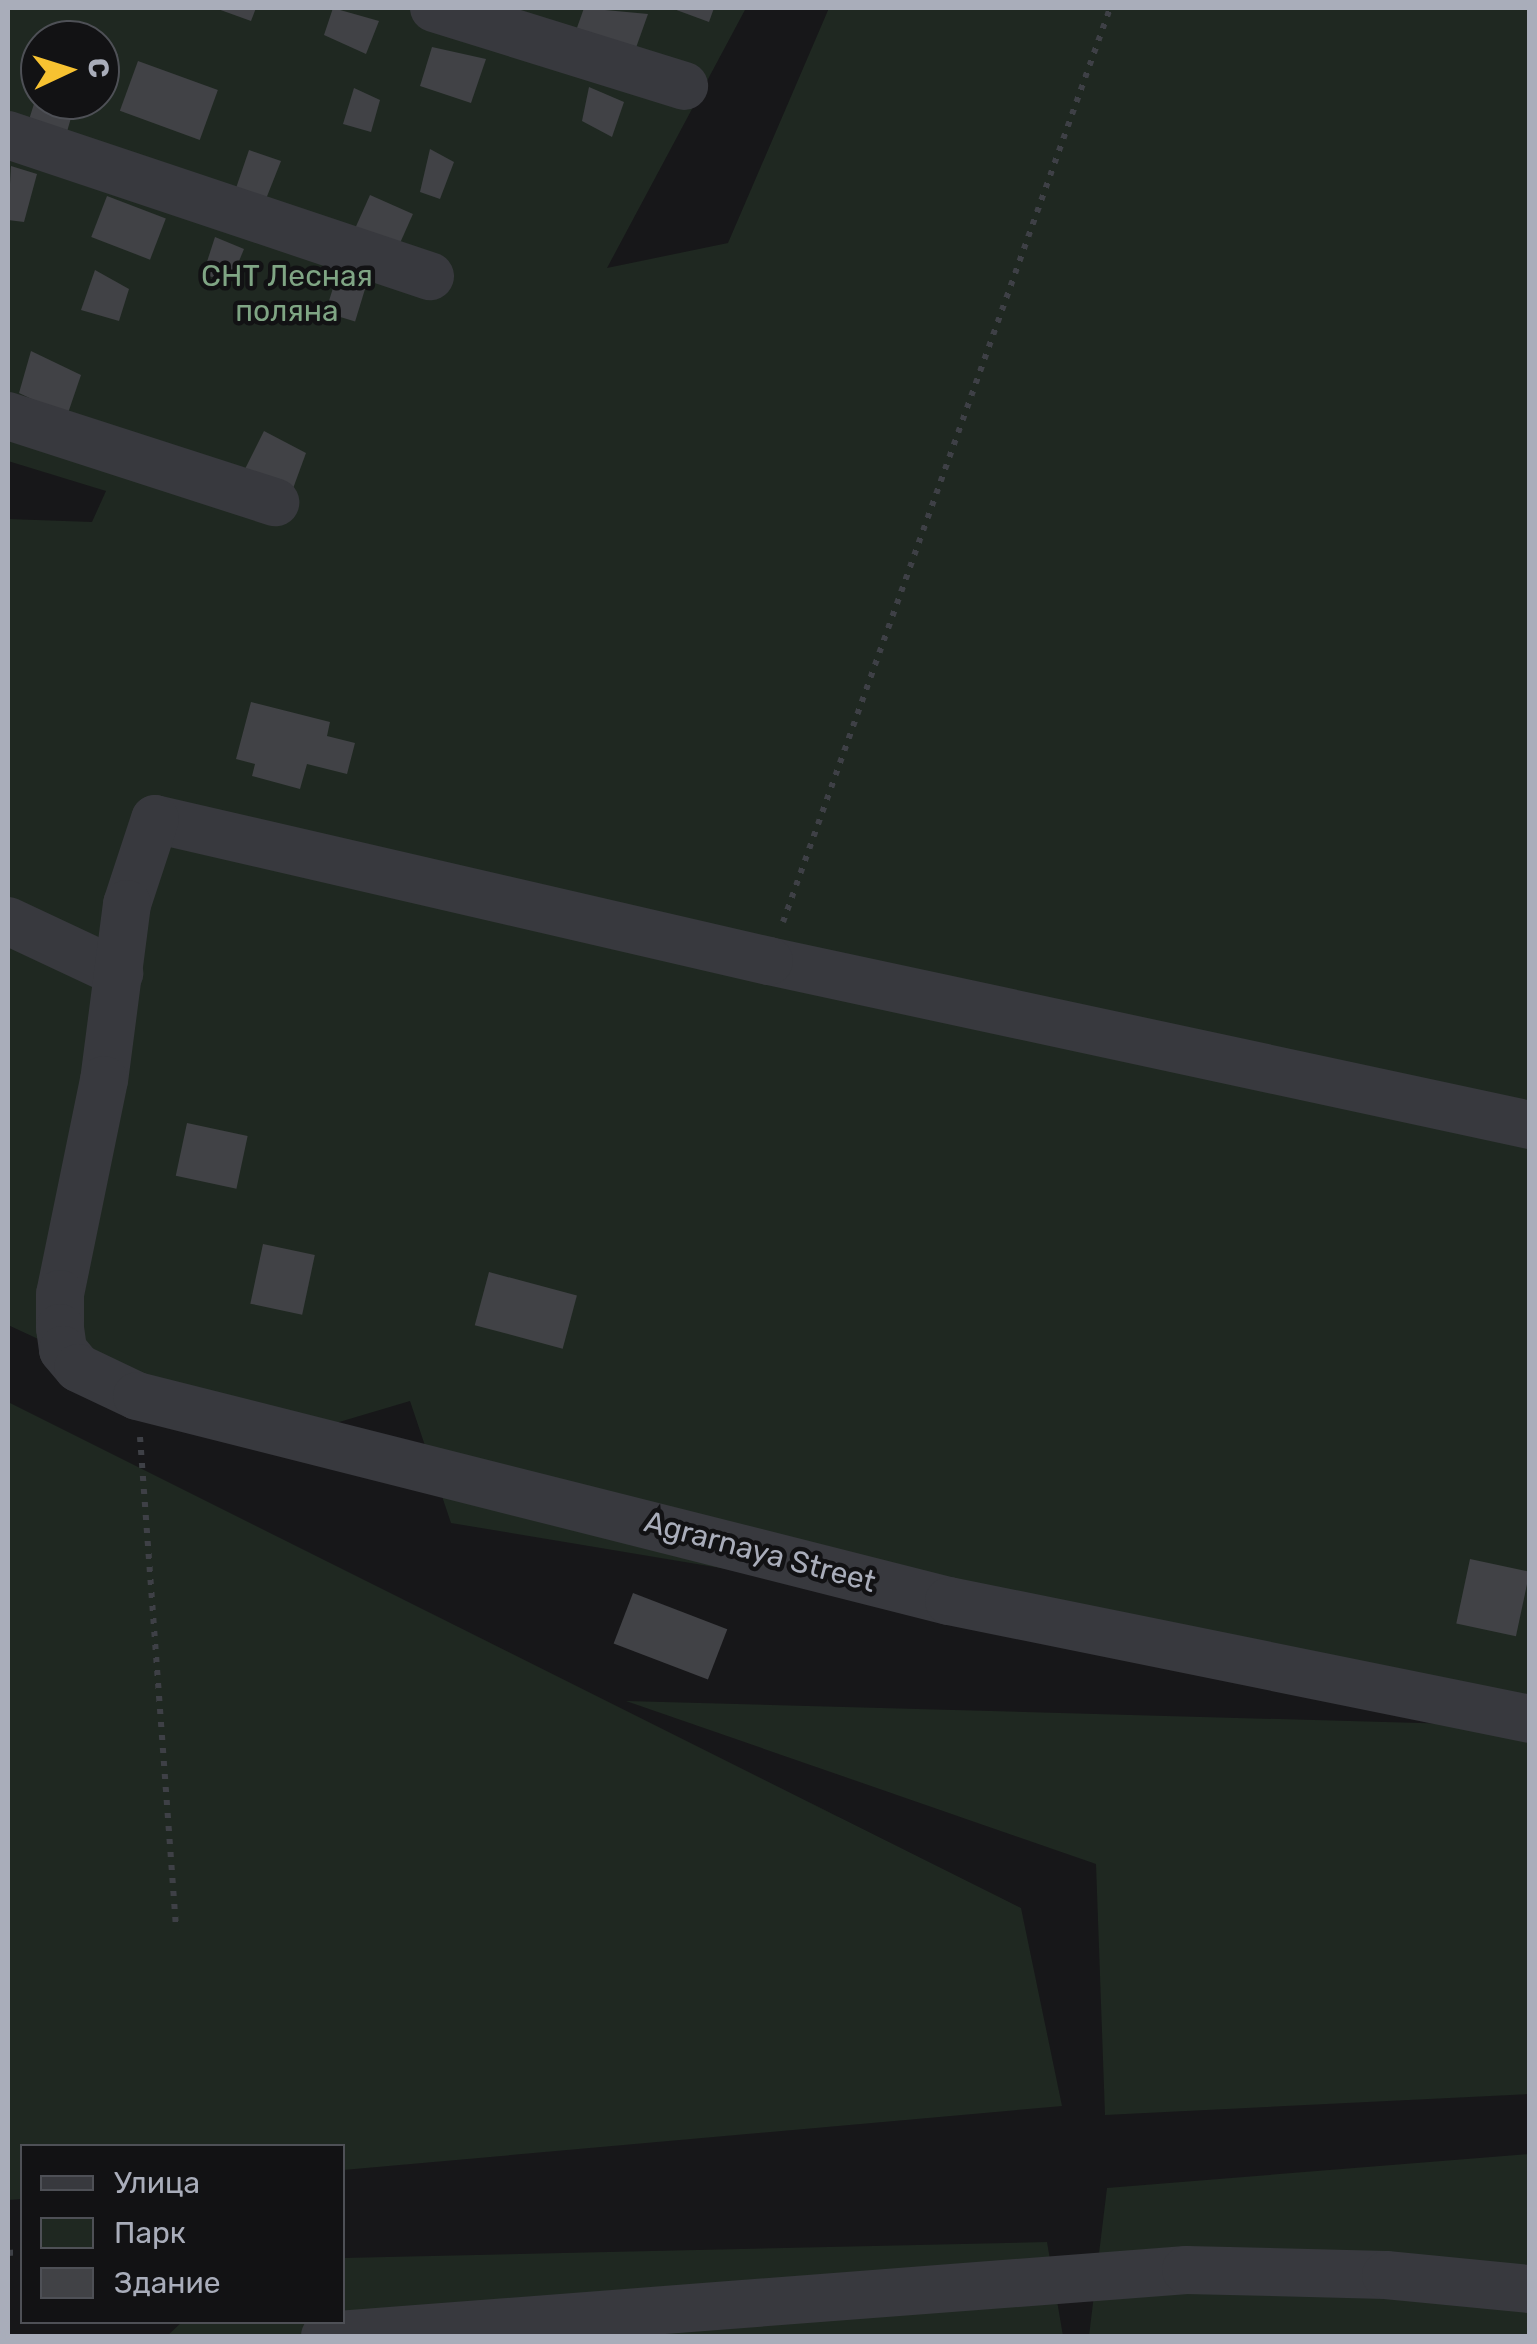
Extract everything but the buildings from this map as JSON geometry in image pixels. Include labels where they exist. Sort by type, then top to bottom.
[{"type":"street","points":[[434,8],[684,86]]},
{"type":"street","points":[[8,135],[430,276]]},
{"type":"street","points":[[8,416],[275,502]]},
{"type":"street","name":"Agrarnaya Street","points":[[769,961],[154,819],[127,904],[119,973],[60,1294],[64,1350],[78,1368],[137,1396],[949,1601],[1530,1719]]},
{"type":"street","points":[[8,921],[119,973]]},
{"type":"street","points":[[769,961],[1530,1124]]},
{"type":"street","points":[[325,2336],[1186,2270],[1386,2274],[1530,2290]]},
{"type":"path","points":[[769,961],[1110,8]]},
{"type":"path","points":[[137,1396],[176,1930]]},
{"type":"green space","name":"СНТ Лесная поляна","points":[[8,8],[746,8],[607,268],[728,243],[829,8],[1529,8],[1529,1703],[451,1523],[410,1401],[265,1444],[8,1325],[8,519],[92,522],[106,491],[8,461]]},
{"type":"green space","points":[[8,1402],[1021,1908],[1062,2106],[345,2170],[345,2144],[20,2144],[20,2199],[8,2200]]},
{"type":"green space","points":[[626,1701],[1529,1726],[1529,2094],[1105,2115],[1096,1864]]},
{"type":"green space","points":[[1529,2154],[1529,2336],[1089,2336],[1107,2188]]},
{"type":"green space","points":[[1047,2242],[1063,2336],[167,2336],[180,2324],[345,2324],[345,2258]]}]
